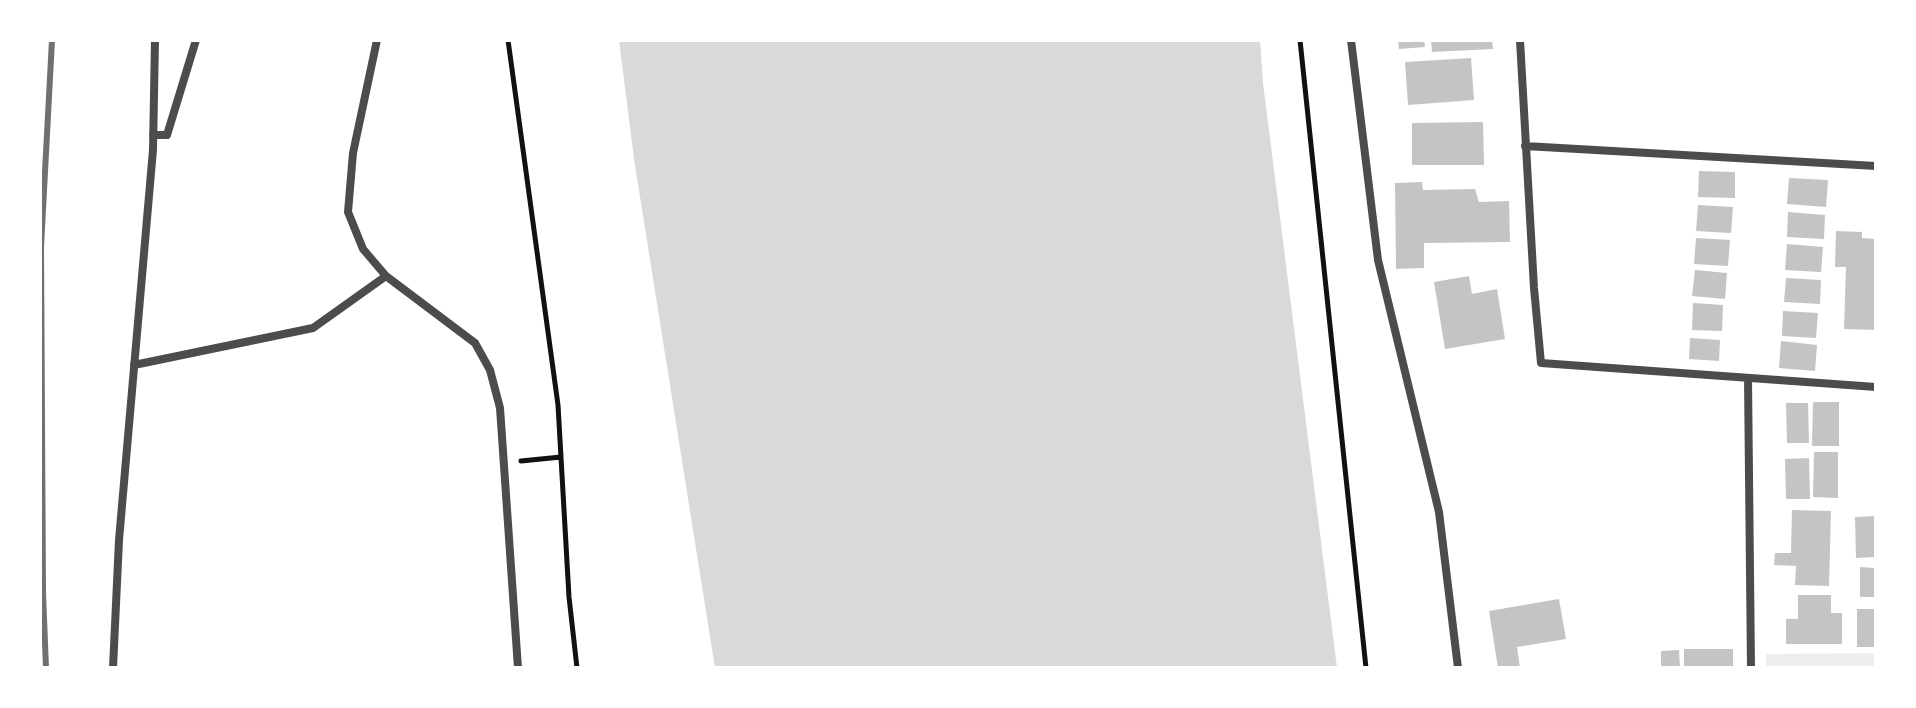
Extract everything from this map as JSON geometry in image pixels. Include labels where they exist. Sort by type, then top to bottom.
[{"type":"street","points":[[113,668],[115,598],[153,135],[155,40]]},
{"type":"street","points":[[153,135],[167,135],[196,40]]},
{"type":"street","points":[[377,40],[353,153],[348,212],[363,249],[386,276],[475,343],[490,370],[500,408],[518,668]]},
{"type":"street","points":[[1351,40],[1378,260],[1439,512],[1458,668]]},
{"type":"street","points":[[1520,40],[1541,363],[1876,387]]},
{"type":"street","points":[[1525,146],[1876,166]]},
{"type":"street","points":[[134,365],[313,328],[386,276]]},
{"type":"street","points":[[1748,378],[1751,668]]},
{"type":"path","points":[[508,40],[558,405],[569,597],[577,668]]},
{"type":"path","points":[[1300,40],[1366,668]]},
{"type":"path","points":[[504,463],[561,457]]},
{"type":"shaded area","points":[[619,40],[1260,40],[1337,668],[715,668],[634,159]]},
{"type":"shaded area","points":[[1876,653],[1876,668],[1766,668],[1766,654]]},
{"type":"building","points":[[1398,40],[1424,40],[1425,47],[1399,49]]},
{"type":"building","points":[[1431,40],[1492,40],[1493,49],[1432,52]]},
{"type":"building","points":[[1471,58],[1474,100],[1408,105],[1405,62]]},
{"type":"building","points":[[1483,122],[1484,165],[1412,165],[1412,123]]},
{"type":"building","points":[[1699,171],[1735,172],[1735,198],[1698,197]]},
{"type":"building","points":[[1789,178],[1828,180],[1826,207],[1787,204]]},
{"type":"building","points":[[1422,182],[1423,190],[1475,189],[1479,202],[1509,201],[1510,242],[1424,243],[1424,268],[1396,269],[1395,183]]},
{"type":"building","points":[[1698,205],[1733,207],[1731,233],[1696,231]]},
{"type":"building","points":[[1788,212],[1825,215],[1824,239],[1787,237]]},
{"type":"building","points":[[1836,231],[1862,232],[1862,238],[1876,239],[1876,330],[1844,329],[1846,267],[1835,267]]},
{"type":"building","points":[[1696,238],[1730,240],[1728,266],[1694,264]]},
{"type":"building","points":[[1787,244],[1823,247],[1821,272],[1785,270]]},
{"type":"building","points":[[1695,270],[1727,273],[1725,299],[1692,296]]},
{"type":"building","points":[[1469,276],[1472,294],[1497,289],[1505,339],[1445,349],[1434,282]]},
{"type":"building","points":[[1786,278],[1821,280],[1820,304],[1784,302]]},
{"type":"building","points":[[1693,303],[1723,305],[1722,331],[1692,330]]},
{"type":"building","points":[[1783,311],[1818,313],[1816,338],[1782,336]]},
{"type":"building","points":[[1690,338],[1720,340],[1719,361],[1689,359]]},
{"type":"building","points":[[1781,341],[1817,345],[1815,371],[1779,368]]},
{"type":"building","points":[[1813,402],[1839,402],[1839,446],[1812,446]]},
{"type":"building","points":[[1786,403],[1808,403],[1809,443],[1787,443]]},
{"type":"building","points":[[1814,452],[1838,452],[1838,498],[1813,497]]},
{"type":"building","points":[[1809,458],[1810,499],[1786,499],[1785,459]]},
{"type":"building","points":[[1792,510],[1831,511],[1829,586],[1795,585],[1796,566],[1774,565],[1775,553],[1791,553]]},
{"type":"building","points":[[1876,516],[1876,557],[1856,558],[1855,517]]},
{"type":"building","points":[[1860,567],[1876,568],[1876,597],[1860,597]]},
{"type":"building","points":[[1798,595],[1831,595],[1831,613],[1842,613],[1842,644],[1786,644],[1786,619],[1798,619]]},
{"type":"building","points":[[1559,599],[1566,639],[1517,647],[1520,668],[1498,668],[1489,611]]},
{"type":"building","points":[[1857,609],[1876,609],[1876,647],[1857,647]]},
{"type":"building","points":[[1684,649],[1733,649],[1733,668],[1684,668]]},
{"type":"building","points":[[1679,650],[1680,668],[1661,668],[1661,651]]},
{"type":"railway","points":[[46,668],[41,247],[52,40]]}]
